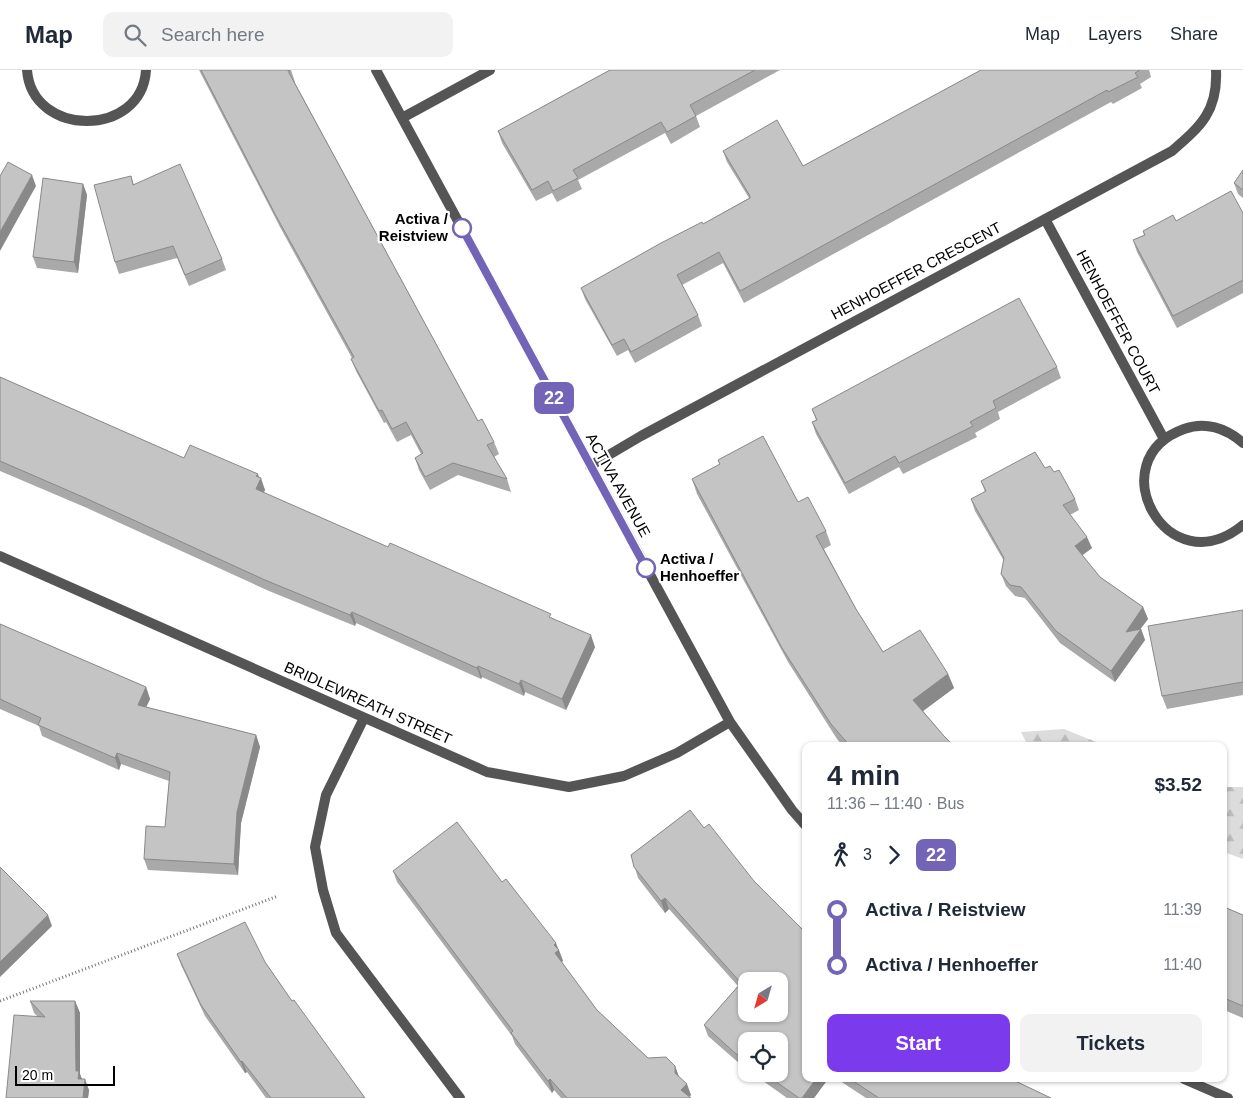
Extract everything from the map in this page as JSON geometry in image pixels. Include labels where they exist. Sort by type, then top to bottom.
[{"type":"street","points":[[26,70],[33,90],[46,107],[63,118],[83,123],[105,120],[124,110],[138,96],[146,77],[146,70]]},
{"type":"street","name":"ACTIVA AVENUE","points":[[376,70],[730,722],[802,821]]},
{"type":"street","points":[[402,118],[490,70]]},
{"type":"street","name":"HENHOEFFER CRESCENT","points":[[590,466],[649,432],[1172,151],[1199,128],[1211,109],[1217,88],[1216,70]]},
{"type":"street","name":"HENHOEFFER COURT","points":[[1045,219],[1164,439]]},
{"type":"street","points":[[1243,443],[1232,434],[1213,426],[1193,426],[1164,439],[1151,454],[1144,473],[1144,488],[1148,508],[1162,526],[1179,537],[1199,542],[1212,541],[1231,534],[1243,525]]},
{"type":"street","name":"BRIDLEWREATH STREET","points":[[0,556],[487,772],[569,787],[624,776],[677,753],[730,722]]},
{"type":"street","points":[[364,718],[326,795],[315,847],[322,890],[336,933],[460,1098]]},
{"type":"street","points":[[1191,1082],[1228,1098]]},
{"type":"path","points":[[0,1001],[278,896]]},
{"type":"green space","points":[[1064,729],[1096,742],[1026,742],[1021,732]]},
{"type":"green space","points":[[1227,787],[1243,787],[1243,859],[1227,853]]},
{"type":"building","points":[[201,70],[290,70],[288,71],[478,421],[482,419],[494,442],[487,445],[507,479],[453,463],[425,477],[415,458],[423,453],[406,422],[392,429],[382,410],[379,411],[351,359],[354,357],[275,214]]},
{"type":"building","points":[[610,70],[755,70],[690,105],[696,116],[667,132],[661,122],[573,170],[578,178],[553,191],[548,181],[532,190],[498,131]]},
{"type":"building","points":[[981,70],[1140,70],[1135,73],[1138,77],[1108,92],[1107,90],[740,291],[719,252],[677,275],[698,315],[631,352],[624,339],[612,345],[581,288],[661,243],[702,222],[703,224],[750,198],[723,151],[777,120],[803,166]]},
{"type":"building","points":[[8,162],[32,175],[0,232],[0,176]]},
{"type":"building","points":[[180,164],[222,259],[185,275],[173,246],[115,262],[94,185],[131,176],[133,185]]},
{"type":"building","points":[[1243,170],[1243,190],[1234,183]]},
{"type":"building","points":[[43,178],[83,184],[74,262],[33,257]]},
{"type":"building","points":[[1231,191],[1243,213],[1243,280],[1173,316],[1133,240],[1145,235],[1143,231],[1173,215],[1176,221]]},
{"type":"building","points":[[1019,298],[1057,367],[993,401],[996,408],[970,422],[973,426],[899,463],[895,456],[845,483],[812,422],[817,420],[812,409]]},
{"type":"building","points":[[0,377],[184,458],[190,445],[258,474],[256,476],[261,478],[256,489],[388,547],[390,543],[551,614],[549,617],[591,635],[562,699],[521,680],[519,684],[478,666],[477,668],[352,612],[350,615],[265,580],[0,461]]},
{"type":"building","points":[[763,436],[798,502],[808,497],[826,531],[816,536],[856,609],[883,652],[920,630],[948,674],[913,700],[950,742],[847,742],[831,724],[782,648],[692,479],[720,464],[718,460]]},
{"type":"building","points":[[1035,452],[1045,468],[1050,466],[1054,472],[1059,470],[1075,499],[1063,505],[1087,537],[1075,546],[1100,577],[1143,607],[1126,632],[1141,629],[1111,671],[1056,631],[1021,587],[1010,585],[1001,574],[1004,558],[971,499],[986,491],[981,481]]},
{"type":"building","points":[[1243,610],[1243,682],[1162,696],[1148,626]]},
{"type":"building","points":[[0,624],[146,687],[138,705],[256,735],[237,812],[234,864],[144,859],[146,826],[165,827],[170,772],[117,753],[115,758],[38,725],[41,718],[0,699]]},
{"type":"building","points":[[690,810],[704,828],[709,824],[754,881],[802,929],[802,1082],[814,1082],[802,1098],[799,1098],[776,1082],[788,1082],[788,1032],[738,1032],[738,1055],[704,1025],[738,986],[738,1022],[788,1022],[788,972],[738,972],[738,980],[665,898],[661,901],[634,867],[631,855]]},
{"type":"building","points":[[457,822],[502,882],[506,879],[556,943],[554,945],[559,950],[555,953],[597,1010],[648,1058],[666,1057],[675,1066],[675,1073],[687,1084],[681,1090],[691,1098],[567,1098],[550,1079],[548,1081],[511,1033],[513,1031],[393,871]]},
{"type":"building","points":[[0,867],[48,915],[0,962]]},
{"type":"building","points":[[1227,908],[1243,915],[1243,1006],[1227,999]]},
{"type":"building","points":[[245,922],[265,962],[365,1098],[271,1098],[241,1062],[201,1005],[177,954]]},
{"type":"building","points":[[30,1001],[75,1001],[76,1071],[79,1071],[78,1079],[85,1079],[83,1098],[6,1098],[14,1015],[45,1017]]},
{"type":"building","points":[[855,1082],[1017,1082],[1051,1098],[879,1098]]},
{"type":"bus line","name":"22","points":[[462,228],[646,568]]},
{"type":"place","name":"Activa / Reistview","points":[[462,228]]},
{"type":"place","name":"Activa / Henhoeffer","points":[[646,568]]}]
